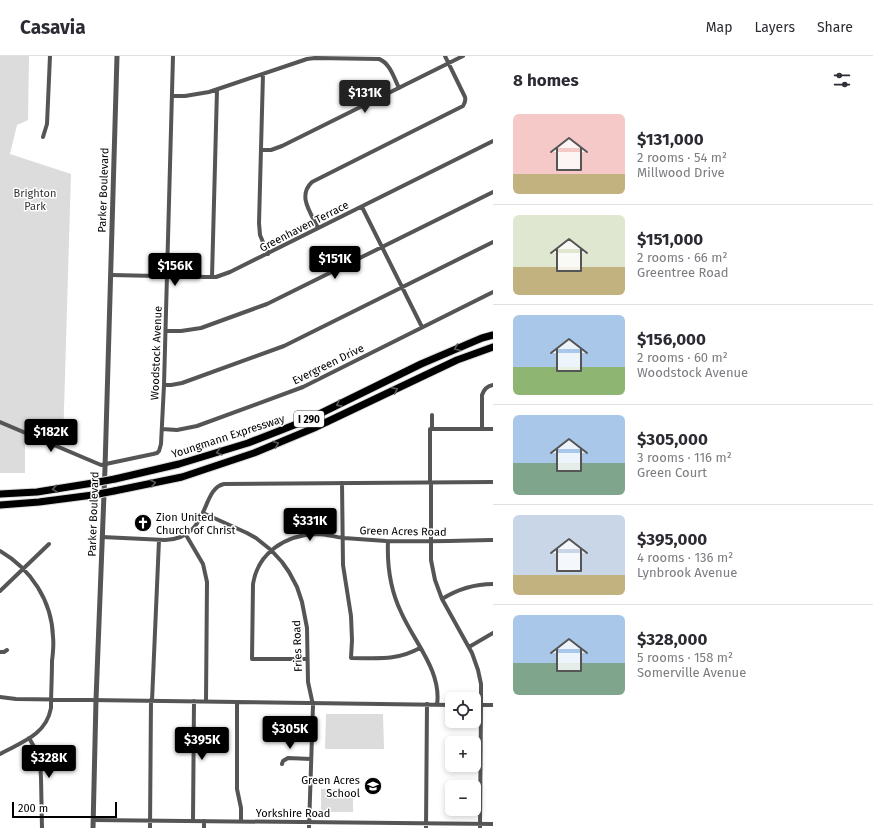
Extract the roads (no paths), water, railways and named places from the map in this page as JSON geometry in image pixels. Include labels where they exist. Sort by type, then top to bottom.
[{"type":"highway","name":"Youngmann Expressway","points":[[0,494],[37,492],[115,479],[179,464],[256,440],[307,420],[421,364],[493,334]]},
{"type":"highway","name":"Youngmann Expressway","points":[[0,505],[93,495],[182,477],[254,453],[314,428],[457,360],[493,348]]},
{"type":"street","points":[[43,137],[48,124],[50,56]]},
{"type":"street","name":"Parker Boulevard","points":[[93,828],[117,56]]},
{"type":"street","name":"Woodstock Avenue","points":[[105,464],[157,453],[160,448],[166,331],[174,56]]},
{"type":"street","points":[[318,228],[305,199],[306,190],[312,182],[463,106],[466,101],[465,97],[445,56]]},
{"type":"street","points":[[261,150],[271,150],[282,146],[463,56]]},
{"type":"street","points":[[172,96],[185,96],[218,90],[307,59],[315,58],[382,60],[388,65],[399,88]]},
{"type":"street","points":[[263,74],[259,223],[260,235],[268,254]]},
{"type":"street","points":[[212,277],[218,90]]},
{"type":"street","name":"Greenhaven Terrace","points":[[111,274],[212,277],[230,272],[493,141]]},
{"type":"street","points":[[166,331],[201,328],[267,304],[493,192]]},
{"type":"street","points":[[362,207],[422,327]]},
{"type":"street","points":[[164,385],[182,384],[284,346],[493,242]]},
{"type":"street","name":"Evergreen Drive","points":[[162,429],[177,430],[197,426],[303,387],[493,292]]},
{"type":"street","points":[[482,429],[483,392],[487,387],[493,385]]},
{"type":"street","points":[[432,415],[432,429],[430,429],[432,570],[442,599],[475,660],[480,677],[481,692]]},
{"type":"street","points":[[0,422],[101,465],[105,464]]},
{"type":"street","points":[[432,429],[493,429]]},
{"type":"street","points":[[102,538],[172,540],[186,535],[194,528],[200,519],[212,491],[217,486],[224,484],[493,482]]},
{"type":"street","points":[[342,483],[342,565],[351,616],[352,658],[397,657],[420,648]]},
{"type":"street","name":"Fries Road","points":[[203,513],[248,533],[262,542],[282,562],[289,572],[301,598],[305,610],[307,628],[308,682],[313,703],[309,828]]},
{"type":"street","name":"Green Acres Road","points":[[307,659],[252,659],[254,577],[262,559],[277,546],[290,539],[304,535],[319,534],[342,538],[388,541],[493,540]]},
{"type":"street","points":[[186,535],[203,564],[207,582],[206,701]]},
{"type":"street","points":[[150,828],[151,701],[159,540]]},
{"type":"street","points":[[388,541],[388,564],[394,593],[402,616],[429,664],[436,680],[438,692],[437,704]]},
{"type":"street","points":[[0,591],[49,544]]},
{"type":"street","points":[[0,552],[23,569],[35,582],[48,609],[53,637],[50,713],[39,732],[0,754]]},
{"type":"street","points":[[442,599],[468,587],[493,584]]},
{"type":"street","points":[[469,647],[493,633]]},
{"type":"street","points":[[0,652],[7,650]]},
{"type":"street","points":[[0,697],[16,699],[445,705]]},
{"type":"street","points":[[193,821],[194,701]]},
{"type":"street","points":[[237,702],[237,789],[241,808],[241,821]]},
{"type":"street","points":[[426,828],[427,704]]},
{"type":"street","points":[[481,705],[493,705]]},
{"type":"street","points":[[480,826],[481,728]]},
{"type":"street","points":[[29,738],[36,750],[40,762],[42,828]]},
{"type":"street","points":[[282,764],[283,761],[288,758],[311,759]]},
{"type":"street","name":"Yorkshire Road","points":[[93,820],[372,822],[480,826],[493,824]]},
{"type":"street","points":[[204,821],[204,828]]},
{"type":"street","points":[[258,828],[259,821]]},
{"type":"street","points":[[372,822],[372,828]]},
{"type":"place","name":"Zion United Church of Christ","points":[[143,523]]},
{"type":"place","name":"Green Acres School","points":[[373,786]]},
{"type":"park label","name":"Brighton Park","points":[[35,199]]}]
